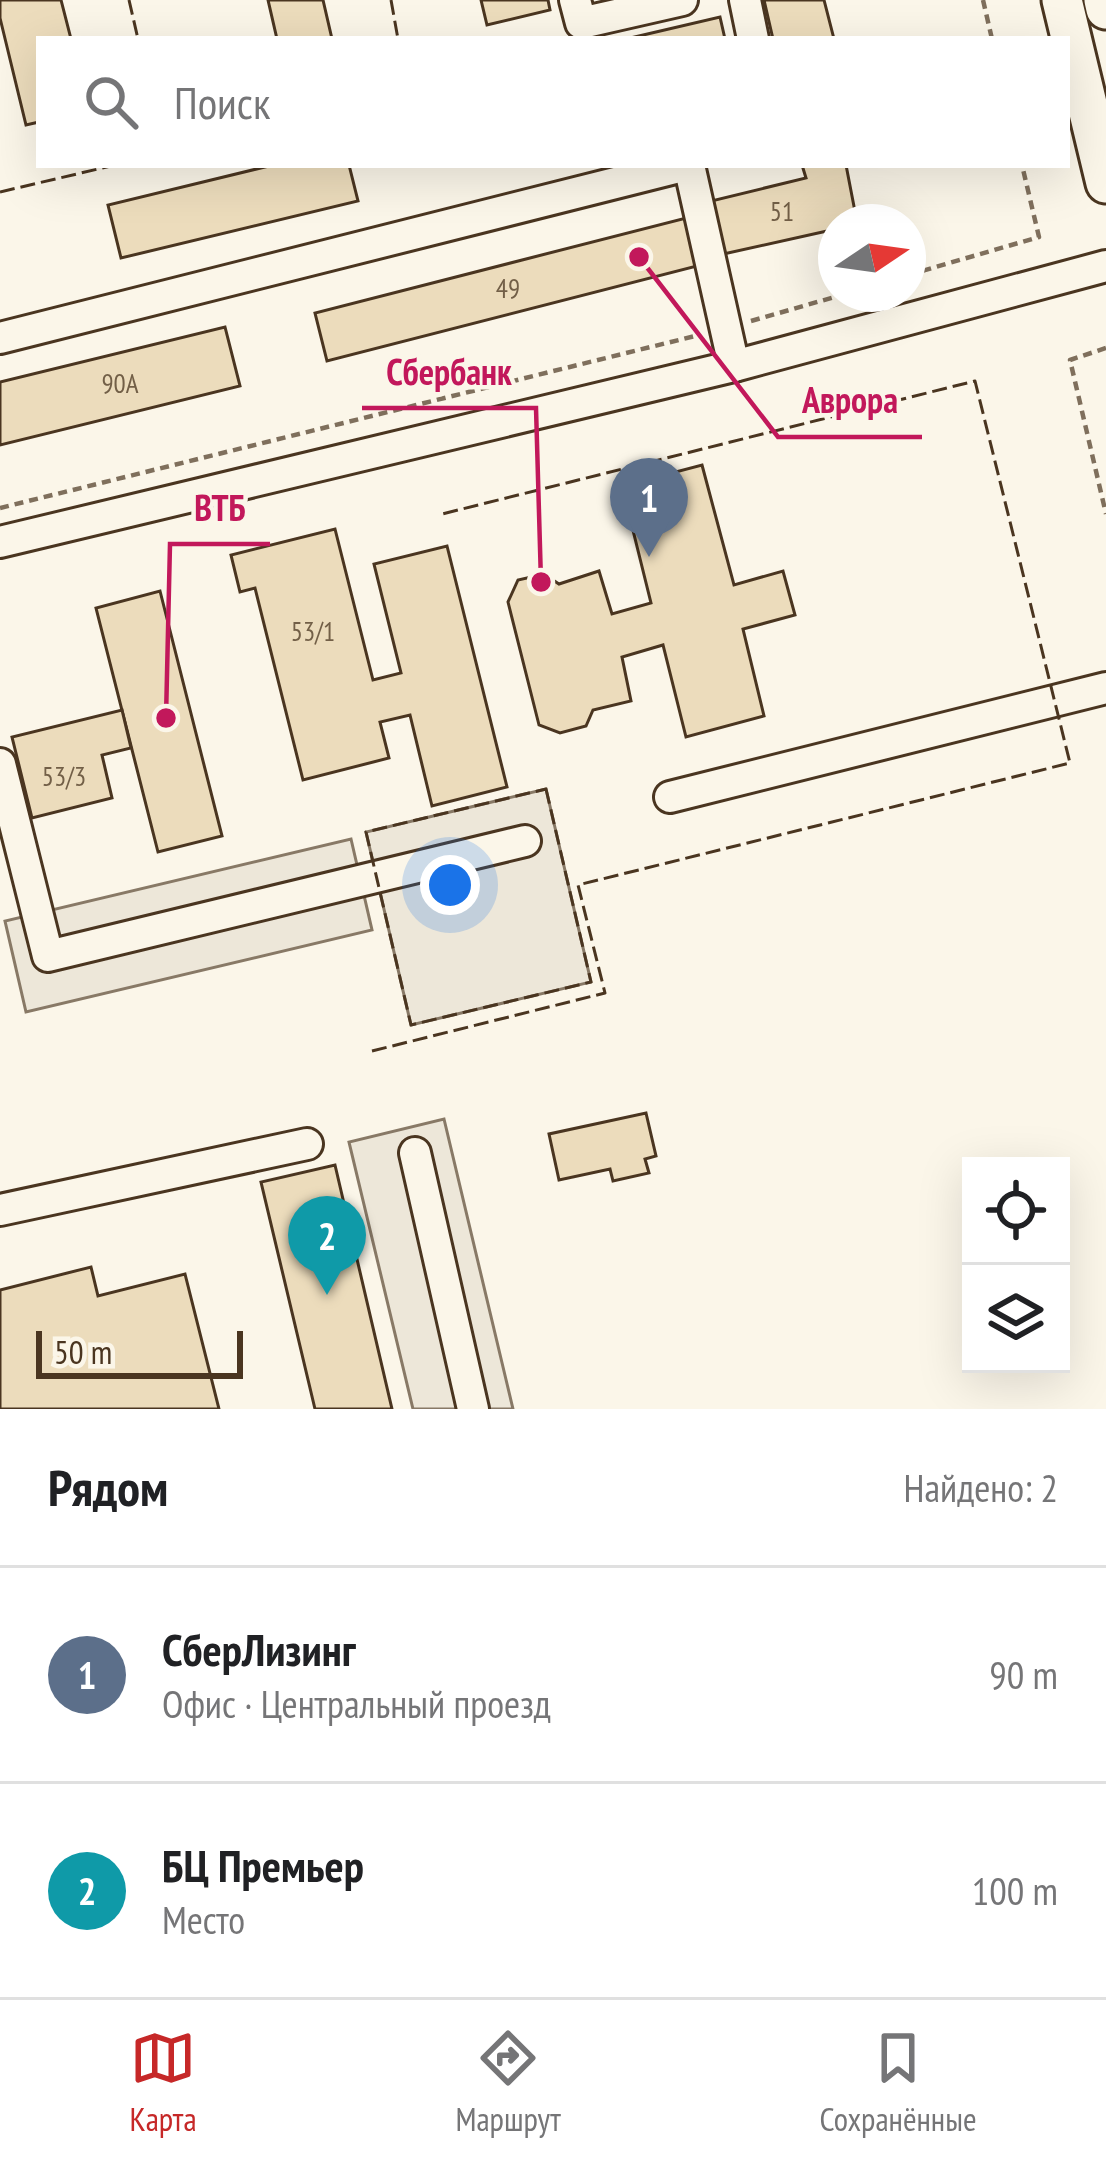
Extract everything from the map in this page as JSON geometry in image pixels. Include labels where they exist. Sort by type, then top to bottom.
[{"type":"main road","points":[[1062,0],[1106,183]]},
{"type":"main road","points":[[1104,0],[1106,9]]},
{"type":"street","points":[[575,0],[580,23],[682,0]]},
{"type":"street","points":[[745,0],[752,36]]},
{"type":"street","points":[[0,338],[676,168]]},
{"type":"street","points":[[689,168],[734,366]]},
{"type":"street","points":[[0,542],[734,366],[1106,266]]},
{"type":"street","points":[[670,797],[1106,688]]},
{"type":"street","points":[[0,764],[48,956],[525,842]]},
{"type":"street","points":[[0,1210],[307,1144]]},
{"type":"street","points":[[415,1153],[473,1409]]},
{"type":"path","points":[[982,0],[991,36]]},
{"type":"path","points":[[926,270],[1039,237],[1023,168]]},
{"type":"path","points":[[0,508],[818,302]]},
{"type":"path","points":[[1106,348],[1070,360],[1106,514]]},
{"type":"shaded area","points":[[546,789],[591,982],[411,1025],[366,832]]},
{"type":"shaded area","points":[[351,839],[372,930],[26,1012],[5,921]]},
{"type":"shaded area","points":[[444,1119],[513,1409],[413,1409],[349,1142]]},
{"type":"building","points":[[0,0],[61,0],[70,36],[36,36],[36,123],[26,125],[0,18]]},
{"type":"building","points":[[268,0],[323,0],[331,36],[276,36]]},
{"type":"building","points":[[481,0],[548,0],[550,10],[487,25]]},
{"type":"building","points":[[764,0],[824,0],[833,36],[772,36]]},
{"type":"building","points":[[720,17],[724,36],[639,36]]},
{"type":"building","points":[[261,168],[350,168],[358,201],[121,258],[108,205]]},
{"type":"building","points":[[803,168],[847,168],[854,204],[818,204],[818,233],[719,255],[707,202],[806,178]]},
{"type":"building","points":[[690,217],[701,265],[327,361],[315,313]]},
{"type":"building","points":[[225,327],[240,386],[0,445],[0,382]]},
{"type":"building","points":[[702,465],[734,585],[783,571],[795,615],[743,629],[764,716],[686,737],[663,645],[622,657],[631,701],[593,710],[586,726],[560,733],[539,725],[508,602],[518,580],[544,574],[559,584],[599,571],[612,614],[651,603],[622,486]]},
{"type":"building","points":[[335,529],[373,680],[401,673],[374,564],[447,546],[507,787],[432,806],[410,715],[380,722],[389,758],[303,780],[255,588],[240,592],[231,555]]},
{"type":"building","points":[[160,591],[222,836],[158,852],[96,608]]},
{"type":"building","points":[[122,710],[131,748],[102,755],[112,798],[32,818],[12,737]]},
{"type":"building","points":[[646,1113],[656,1156],[645,1159],[649,1173],[613,1181],[610,1169],[559,1180],[549,1134]]},
{"type":"building","points":[[335,1165],[392,1409],[315,1409],[261,1182]]},
{"type":"building","points":[[91,1267],[98,1296],[185,1274],[219,1409],[0,1409],[0,1290]]},
{"type":"fence","points":[[129,0],[137,36]]},
{"type":"fence","points":[[391,0],[397,36]]},
{"type":"fence","points":[[0,192],[102,168]]},
{"type":"fence","points":[[372,1051],[605,993],[578,885],[1070,763],[975,381],[442,514]]},
{"type":"fence","points":[[546,789],[591,982],[411,1025],[366,832],[546,789]]},
{"type":"place","name":"Аврора","points":[[639,257]]},
{"type":"place","name":"СберЛизинг","points":[[649,557]]},
{"type":"place","name":"Сбербанк","points":[[541,582]]},
{"type":"place","name":"ВТБ","points":[[166,718]]},
{"type":"place","name":"БЦ Премьер","points":[[327,1295]]}]
